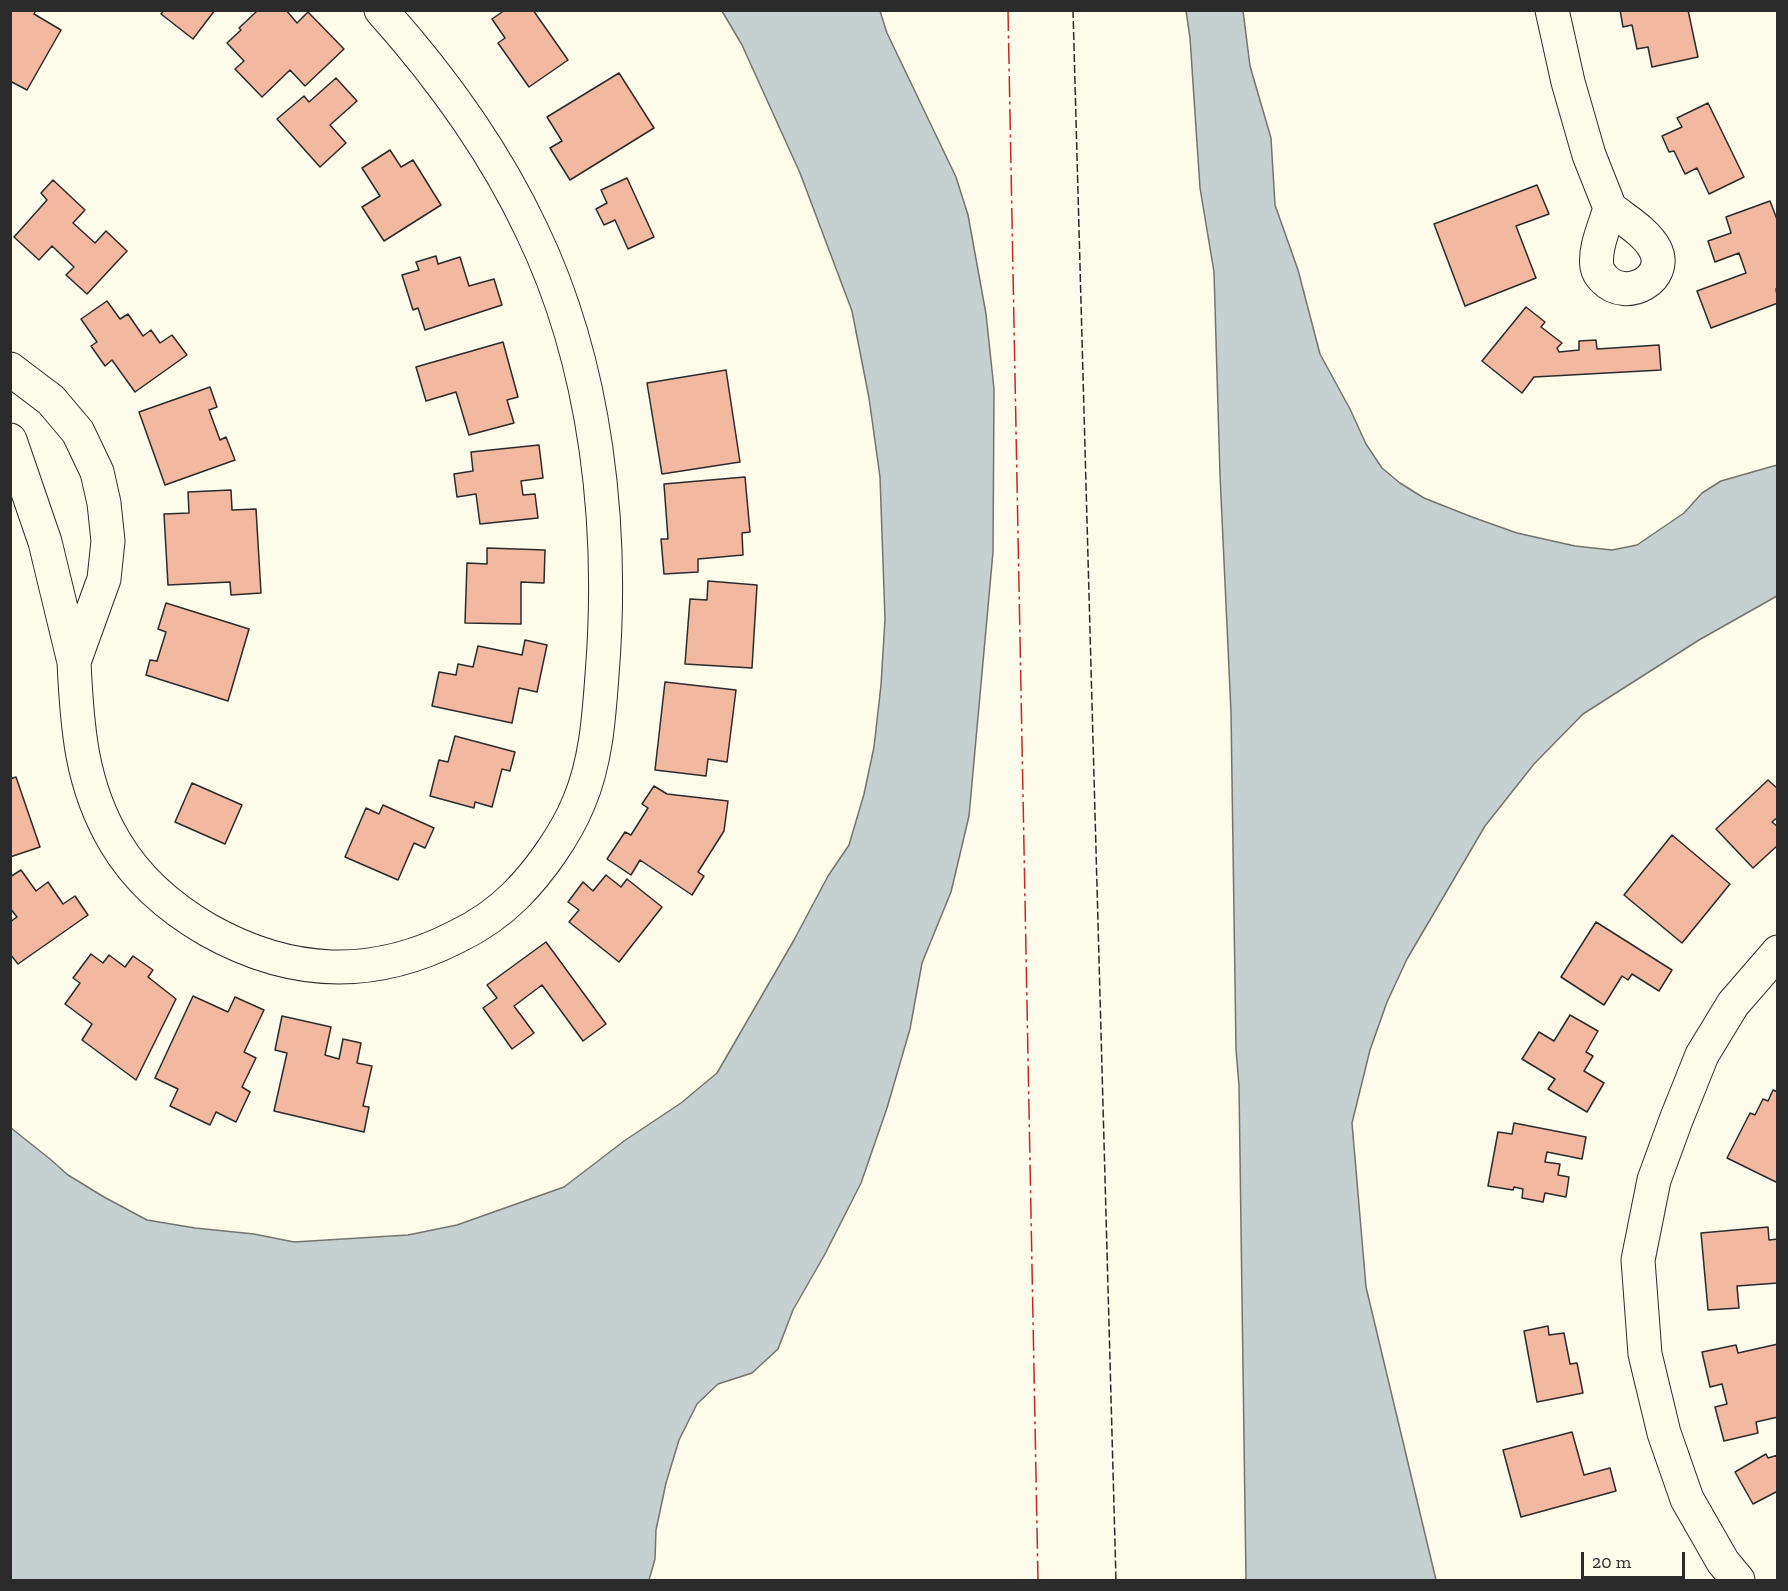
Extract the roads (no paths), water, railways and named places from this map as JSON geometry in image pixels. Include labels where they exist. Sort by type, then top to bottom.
[{"type":"street","points":[[10,440],[45,542],[74,662],[76,710],[84,769],[96,806],[115,843],[153,891],[183,915],[221,937],[250,950],[281,960],[347,968],[404,959],[438,946],[469,931],[497,912],[516,895],[561,837],[579,803],[591,767],[599,720],[604,658],[604,527],[598,459],[582,374],[560,299],[534,234],[507,182],[464,112],[418,51],[381,10]]},
{"type":"street","points":[[1552,10],[1568,82],[1589,155],[1610,208]]},
{"type":"street","points":[[10,369],[51,400],[78,432],[97,472],[104,503],[108,541],[104,579],[74,662]]},
{"type":"street","points":[[1738,1581],[1723,1562],[1687,1499],[1664,1433],[1645,1354],[1638,1260],[1654,1180],[1702,1055],[1733,1004],[1778,952]]}]
